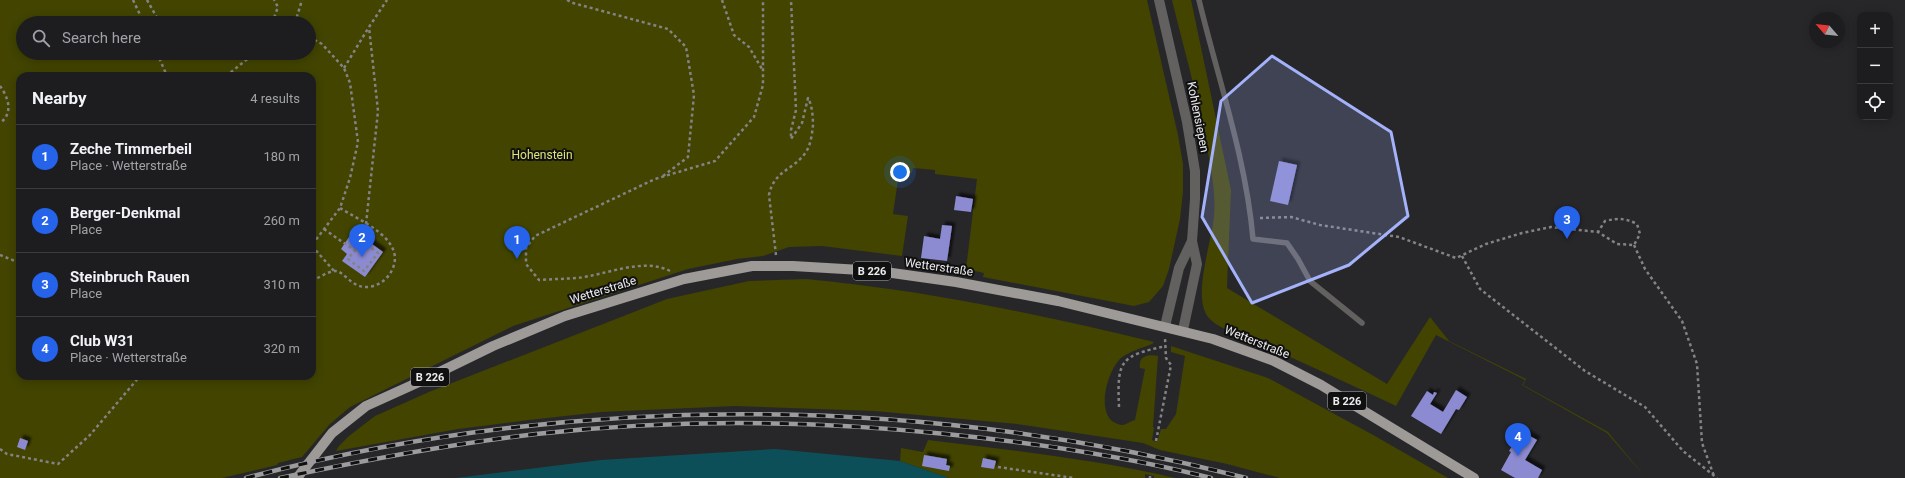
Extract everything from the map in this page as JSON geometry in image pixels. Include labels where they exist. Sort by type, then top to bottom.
[{"type":"main road","name":"Wetterstraße","points":[[297,478],[332,433],[366,406],[420,382],[493,346],[565,316],[684,279],[752,266],[850,269],[956,282],[1058,301],[1183,330],[1227,343],[1274,361],[1321,385],[1474,478]]},
{"type":"street","name":"Kohlensiepen","points":[[1159,0],[1187,122],[1195,171],[1192,241],[1197,264],[1183,330]]},
{"type":"street","name":"Kohlensiepen","points":[[1165,326],[1180,268],[1192,241]]},
{"type":"lane","points":[[1199,0],[1236,141],[1252,218],[1253,239],[1287,243],[1310,281],[1362,323]]},
{"type":"path","points":[[133,0],[141,16]]},
{"type":"path","points":[[147,0],[156,16]]},
{"type":"path","points":[[274,0],[278,7],[275,16]]},
{"type":"path","points":[[297,16],[302,0]]},
{"type":"path","points":[[344,68],[387,0]]},
{"type":"path","points":[[567,0],[573,3],[668,29],[686,47],[694,95],[688,157],[661,178]]},
{"type":"path","points":[[722,0],[734,35],[749,46],[763,70]]},
{"type":"path","points":[[684,279],[660,266],[633,267],[577,278],[539,280],[526,264],[526,248],[535,236],[661,178],[715,161],[754,117],[763,85],[763,0]]},
{"type":"path","points":[[776,266],[769,195],[771,186],[775,178],[806,152],[810,143],[813,121],[808,98],[802,123],[792,140],[791,130],[796,110],[791,0]]},
{"type":"path","points":[[366,224],[378,111],[369,27]]},
{"type":"path","points":[[316,41],[322,44],[344,68],[350,83],[358,142],[350,178],[340,208],[316,240]]},
{"type":"path","points":[[161,60],[165,72]]},
{"type":"path","points":[[231,72],[246,60]]},
{"type":"path","points":[[0,86],[7,95],[9,106],[4,120],[0,123]]},
{"type":"path","points":[[316,280],[334,271],[340,272],[353,284],[359,287],[374,286],[390,273],[395,258],[391,244],[384,236],[340,208]]},
{"type":"path","points":[[1252,218],[1291,217],[1320,225],[1399,237],[1456,258],[1486,244],[1522,233],[1551,228],[1598,232],[1617,244],[1634,245]]},
{"type":"path","points":[[1598,232],[1605,221],[1616,218],[1627,219],[1637,224],[1640,234],[1634,245]]},
{"type":"path","points":[[324,229],[356,251]]},
{"type":"path","points":[[362,241],[378,253],[364,271],[348,259],[356,251],[362,241]]},
{"type":"path","points":[[1634,245],[1645,269],[1682,321],[1697,364],[1702,442],[1716,477]]},
{"type":"path","points":[[316,251],[334,271]]},
{"type":"path","points":[[0,255],[16,261]]},
{"type":"path","points":[[1462,256],[1480,290],[1585,371],[1645,407],[1683,451],[1716,477]]},
{"type":"path","points":[[1156,441],[1171,364],[1166,358],[1165,326]]},
{"type":"path","points":[[1119,407],[1118,382],[1123,364],[1129,357],[1136,353],[1166,346]]},
{"type":"path","points":[[0,449],[7,454],[58,464],[90,435],[137,380]]},
{"type":"path","points":[[998,467],[1074,478]]},
{"type":"highlighted area","points":[[1272,56],[1391,132],[1408,216],[1349,265],[1252,303],[1202,217],[1221,101]]},
{"type":"green space","name":"Hohenstein","points":[[0,0],[1147,0],[1178,135],[1183,164],[1183,192],[1180,219],[1169,269],[1163,286],[1149,302],[1134,306],[983,277],[984,273],[966,269],[977,179],[935,174],[935,170],[913,168],[912,173],[899,173],[893,214],[908,216],[902,256],[822,246],[789,247],[763,256],[737,259],[688,269],[513,326],[350,407],[330,424],[302,457],[278,463],[277,465],[222,478],[0,478]]},
{"type":"green space","points":[[1172,0],[1191,0],[1231,190],[1227,288],[1387,384],[1430,317],[1449,341],[1526,379],[1523,385],[1608,432],[1646,478],[1607,433],[1522,385],[1525,380],[1436,335],[1396,406],[1256,341],[1224,328],[1208,317],[1204,308],[1202,283],[1213,227],[1213,182],[1191,74]]},
{"type":"green space","points":[[806,279],[937,296],[1067,322],[1154,342],[1128,353],[1116,364],[1108,380],[1105,407],[1112,421],[1117,424],[1123,425],[1135,420],[1145,369],[1140,368],[1142,358],[1151,355],[1158,356],[1152,440],[1157,442],[1161,429],[1166,429],[1176,414],[1185,356],[1171,352],[1171,346],[1268,378],[1375,436],[1448,478],[1280,478],[1227,464],[1160,450],[1143,443],[1017,424],[875,411],[735,406],[601,412],[529,420],[458,429],[336,451],[349,436],[375,416],[429,392],[667,299],[749,281]]},
{"type":"green space","points":[[928,440],[1083,460],[1175,478],[1154,478],[1154,476],[1145,474],[1145,478],[949,478],[900,461],[901,448],[923,452]]},
{"type":"water","points":[[775,449],[900,461],[949,478],[456,478],[601,460]]},
{"type":"building","points":[[1279,161],[1297,165],[1288,205],[1270,201]]},
{"type":"building","points":[[956,196],[973,199],[971,212],[954,210]]},
{"type":"building","points":[[942,225],[952,226],[947,261],[921,258],[924,236],[940,239]]},
{"type":"building","points":[[361,236],[383,252],[365,277],[342,261],[347,254],[341,249],[349,237],[356,242]]},
{"type":"building","points":[[1456,390],[1467,397],[1459,410],[1456,409],[1441,434],[1411,416],[1427,391],[1433,395],[1434,392],[1437,393],[1430,404],[1443,412]]},
{"type":"building","points":[[1521,431],[1537,440],[1525,460],[1542,470],[1538,478],[1515,478],[1501,470],[1511,452],[1509,451]]},
{"type":"building","points":[[20,438],[28,441],[25,450],[17,447]]},
{"type":"building","points":[[924,455],[947,459],[946,465],[950,466],[949,471],[922,466]]},
{"type":"building","points":[[983,458],[996,461],[994,469],[981,467]]},
{"type":"railway","points":[[246,478],[369,450],[494,430],[620,418],[746,414],[872,418],[998,430],[1123,450],[1246,478]]},
{"type":"railway","points":[[280,478],[408,453],[536,434],[638,426],[741,423],[844,426],[946,434],[1079,451],[1145,463],[1211,478]]},
{"type":"place","name":"Steinbruch Rauen","points":[[1567,239]]},
{"type":"place","name":"Berger-Denkmal","points":[[362,257]]},
{"type":"place","name":"Zeche Timmerbeil","points":[[517,259]]},
{"type":"place","name":"Club W31","points":[[1518,456]]}]
